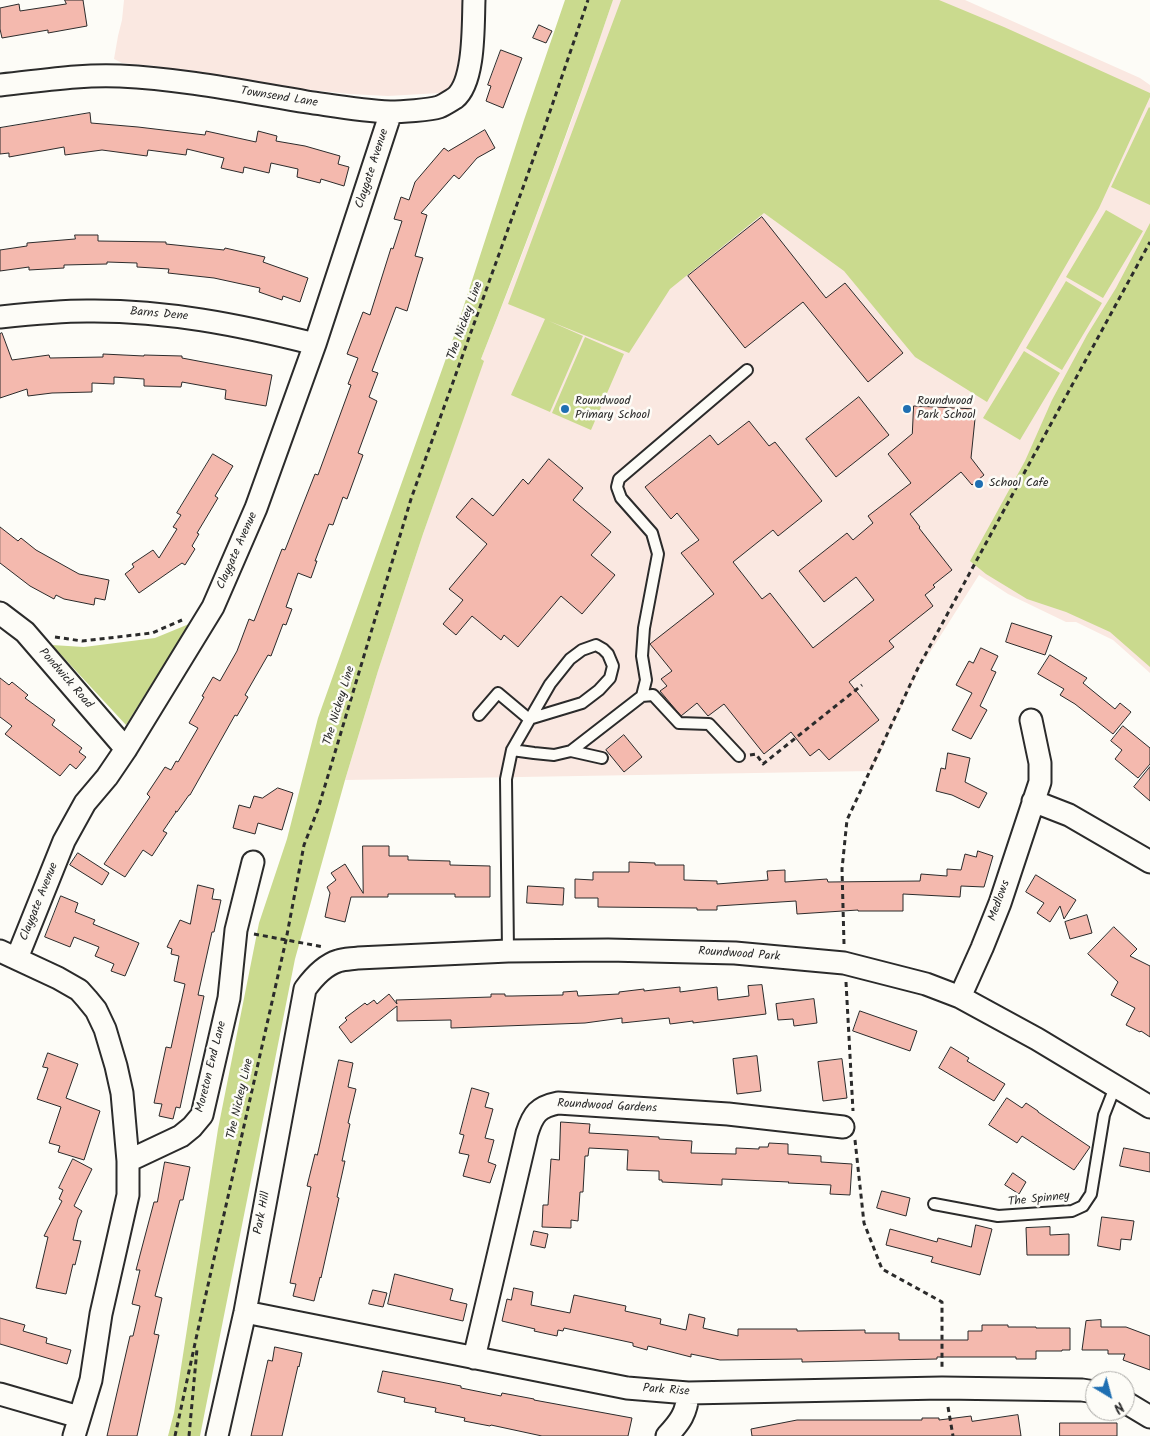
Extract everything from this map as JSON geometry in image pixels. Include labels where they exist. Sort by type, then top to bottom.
[{"type":"street","name":"Townsend Lane","points":[[0,85],[118,76],[160,79],[344,108],[391,112],[437,107],[448,103],[462,91],[470,67],[474,0]]},
{"type":"street","name":"Claygate Avenue","points":[[9,954],[64,841],[85,803],[126,750],[213,606],[256,508],[315,344],[391,112]]},
{"type":"street","name":"Barns Dene","points":[[0,317],[42,312],[87,310],[143,313],[194,318],[315,344]]},
{"type":"street","name":"Pondwick Road","points":[[0,613],[25,632],[126,750]]},
{"type":"street","name":"Medlows","points":[[960,997],[1000,903],[1040,782],[1040,763],[1031,720]]},
{"type":"street","points":[[1033,801],[1069,815],[1150,862]]},
{"type":"street","name":"Moreton End Lane","points":[[128,1161],[181,1136],[202,1115],[229,998],[236,930],[254,862]]},
{"type":"street","name":"Roundwood Park","points":[[305,989],[312,979],[337,961],[358,958],[508,951],[608,950],[735,953],[844,963],[926,984],[960,997],[1037,1039],[1150,1107]]},
{"type":"street","points":[[0,1394],[77,1426],[91,1380],[101,1314],[128,1195],[128,1161],[122,1093],[116,1066],[96,1010],[79,990],[9,954]]},
{"type":"street","name":"Park Hill","points":[[217,1436],[244,1312],[305,989]]},
{"type":"street","name":"Roundwood Gardens","points":[[474,1358],[530,1121],[538,1111],[548,1105],[558,1103],[728,1114],[850,1127]]},
{"type":"street","name":"Park Rise","points":[[244,1312],[627,1388],[688,1393],[942,1388],[1085,1390]]},
{"type":"street","points":[[667,1436],[679,1423],[687,1407],[688,1393]]},
{"type":"street","points":[[1135,1408],[1150,1417]]},
{"type":"lane","points":[[642,696],[646,680],[642,656],[644,628],[658,554],[652,533],[621,498],[617,487],[619,479],[747,370]]},
{"type":"lane","points":[[508,951],[506,779],[512,750],[529,719],[550,684],[570,659],[582,650],[596,645],[608,654],[613,666],[610,678],[599,690],[582,703],[529,719]]},
{"type":"lane","points":[[479,715],[498,693],[529,719]]},
{"type":"lane","points":[[512,750],[554,755],[571,751],[642,696],[653,695],[678,722],[710,724],[739,756]]},
{"type":"lane","points":[[571,751],[602,758]]},
{"type":"lane","name":"The Spinney","points":[[934,1204],[998,1216],[1072,1211],[1083,1206],[1091,1194],[1104,1115],[1115,1087]]},
{"type":"path","name":"The Nickey Line","points":[[175,1436],[286,940],[304,845],[318,809],[411,499],[544,129],[588,0]]},
{"type":"path","points":[[953,1436],[948,1405],[942,1388],[942,1302],[882,1269],[864,1222],[850,1127],[842,869],[847,820],[918,668],[1150,242]]},
{"type":"path","points":[[53,637],[82,641],[152,633],[213,606]]},
{"type":"path","points":[[739,756],[756,754],[763,764],[862,685]]},
{"type":"path","points":[[236,930],[286,940]]},
{"type":"path","points":[[189,1436],[197,1349]]},
{"type":"shaded area","points":[[124,0],[466,0],[460,75],[450,89],[440,93],[388,96],[263,85],[156,66],[122,63],[114,59]]},
{"type":"shaded area","name":"Roundwood Park School","points":[[613,0],[965,0],[1140,78],[1150,85],[1150,673],[1113,640],[1076,622],[1066,622],[1008,594],[979,575],[920,668],[872,771],[345,780],[423,534],[483,361],[481,359],[570,125]]},
{"type":"green space","points":[[565,0],[613,0],[516,270],[481,359],[484,361],[423,534],[345,780],[295,959],[200,1436],[168,1436],[174,1413],[218,1129],[259,923],[287,839],[318,718],[455,333]]},
{"type":"green space","points":[[621,0],[939,0],[1004,27],[1150,93],[1150,97],[1099,208],[987,402],[915,357],[844,271],[764,213],[670,289],[629,353],[549,321],[583,336],[550,412],[511,395],[545,319],[508,304]]},
{"type":"green space","points":[[1150,108],[1150,205],[1111,187]]},
{"type":"green space","points":[[1106,210],[1143,231],[1103,298],[1066,277]]},
{"type":"green space","points":[[1150,223],[1150,667],[1110,632],[1066,612],[1027,599],[986,574],[970,561],[1025,461],[1052,400],[1087,335],[1116,288]]},
{"type":"green space","points":[[1066,281],[1102,303],[1062,370],[1026,348]]},
{"type":"green space","points":[[585,337],[624,354],[591,430],[552,413]]},
{"type":"green space","points":[[1024,351],[1060,373],[1020,440],[983,418]]},
{"type":"green space","points":[[189,624],[126,725],[52,645],[84,647],[155,638]]},
{"type":"building","points":[[65,0],[83,0],[87,26],[2,38],[0,8],[19,4],[20,11],[66,4]]},
{"type":"building","points":[[539,25],[552,31],[546,43],[533,38]]},
{"type":"building","points":[[501,50],[522,58],[503,108],[486,101],[491,86],[488,85]]},
{"type":"building","points":[[90,113],[91,123],[205,135],[206,131],[256,142],[258,131],[277,136],[276,141],[305,146],[340,156],[338,164],[349,167],[344,186],[321,179],[320,183],[297,177],[298,169],[271,163],[269,173],[244,167],[243,173],[221,168],[224,158],[187,149],[186,155],[148,150],[147,156],[102,150],[65,155],[64,147],[9,157],[9,153],[0,154],[0,128]]},
{"type":"building","points":[[485,130],[495,148],[477,158],[459,179],[454,175],[421,213],[427,215],[415,256],[423,258],[407,311],[396,307],[372,371],[378,373],[369,397],[377,401],[358,453],[363,455],[347,499],[343,497],[333,525],[329,524],[315,561],[317,561],[311,578],[298,573],[286,607],[292,609],[286,625],[283,624],[271,656],[268,655],[245,695],[248,697],[237,716],[235,715],[190,795],[177,812],[175,811],[163,831],[167,833],[152,856],[143,850],[125,877],[104,864],[150,797],[147,794],[165,767],[171,770],[176,761],[178,762],[198,728],[189,723],[213,677],[220,681],[237,651],[249,619],[254,621],[282,549],[285,550],[315,474],[318,475],[351,385],[348,384],[358,358],[347,354],[363,312],[370,315],[391,248],[393,249],[402,221],[394,219],[401,197],[409,200],[415,182],[444,148],[448,151]]},
{"type":"building","points":[[762,217],[826,298],[845,283],[903,353],[868,382],[803,302],[745,348],[688,276]]},
{"type":"building","points":[[75,235],[98,235],[98,241],[166,242],[166,244],[224,250],[225,248],[265,257],[263,262],[308,278],[300,302],[283,296],[282,300],[259,292],[260,288],[214,278],[168,273],[169,269],[137,267],[137,263],[107,262],[107,264],[64,265],[64,268],[29,270],[29,267],[0,271],[0,250],[27,246],[27,243],[75,239]]},
{"type":"building","points":[[2,333],[12,360],[49,355],[50,358],[103,357],[103,354],[182,356],[182,358],[272,375],[266,406],[225,399],[226,390],[182,382],[181,387],[144,386],[144,379],[114,377],[114,384],[92,383],[92,392],[28,396],[27,389],[0,398],[0,334]]},
{"type":"building","points":[[859,397],[889,435],[836,477],[806,439]]},
{"type":"building","points":[[914,406],[976,409],[971,458],[984,475],[972,485],[961,472],[910,514],[952,570],[933,585],[935,587],[925,595],[933,606],[889,641],[894,647],[849,682],[879,720],[829,760],[819,749],[810,756],[791,732],[764,754],[724,704],[708,716],[697,703],[681,716],[660,691],[667,686],[661,679],[672,671],[650,644],[714,594],[681,553],[699,540],[677,513],[671,519],[645,487],[710,435],[718,445],[749,421],[769,446],[775,442],[822,501],[778,536],[773,530],[733,562],[762,599],[770,593],[813,648],[874,600],[856,577],[824,602],[799,571],[847,533],[853,540],[873,523],[868,516],[911,483],[888,454],[912,434]]},
{"type":"building","points":[[213,454],[233,466],[215,496],[218,498],[197,533],[199,534],[192,546],[195,549],[185,565],[182,563],[139,593],[125,574],[134,567],[132,564],[153,550],[159,558],[177,529],[173,527],[181,515],[177,513]]},
{"type":"building","points":[[549,459],[583,488],[573,500],[611,532],[591,555],[615,575],[582,614],[561,596],[518,647],[504,635],[501,640],[472,616],[456,635],[443,624],[463,600],[449,589],[487,544],[456,517],[472,498],[493,516],[523,479],[528,484]]},
{"type":"building","points":[[0,527],[18,541],[21,538],[36,550],[79,574],[109,580],[105,600],[95,598],[94,605],[64,599],[56,595],[54,599],[30,586],[0,563]]},
{"type":"building","points":[[1012,623],[1052,636],[1045,655],[1006,642]]},
{"type":"building","points":[[981,648],[998,656],[991,670],[996,672],[980,706],[987,710],[971,739],[952,730],[972,693],[956,685],[969,661],[973,663]]},
{"type":"building","points":[[1050,655],[1087,678],[1083,683],[1115,709],[1120,703],[1131,712],[1113,734],[1075,704],[1060,695],[1064,689],[1038,674]]},
{"type":"building","points":[[0,678],[9,685],[12,682],[28,695],[25,698],[55,720],[52,725],[82,748],[79,752],[86,757],[76,769],[70,764],[60,776],[5,734],[12,726],[0,717]]},
{"type":"building","points":[[1123,726],[1150,748],[1150,764],[1138,778],[1115,759],[1122,750],[1111,741]]},
{"type":"building","points":[[624,735],[642,757],[624,772],[606,750]]},
{"type":"building","points":[[948,753],[970,758],[965,782],[987,793],[979,808],[952,795],[936,791],[941,768],[945,769]]},
{"type":"building","points":[[1150,767],[1150,801],[1134,787]]},
{"type":"building","points":[[278,788],[293,793],[282,830],[258,823],[255,834],[233,828],[239,805],[250,808],[254,796],[262,798]]},
{"type":"building","points":[[363,846],[389,846],[389,856],[408,856],[408,860],[450,861],[450,865],[490,866],[490,897],[455,897],[455,894],[388,894],[388,897],[351,897],[345,922],[325,917],[330,893],[327,887],[336,880],[331,873],[345,864],[363,893]]},
{"type":"building","points":[[978,851],[993,856],[984,887],[961,886],[960,897],[903,894],[903,911],[858,910],[797,914],[796,901],[717,906],[717,910],[598,907],[598,898],[575,898],[575,879],[593,880],[593,872],[629,872],[629,862],[655,863],[655,865],[684,865],[684,880],[717,881],[717,884],[768,880],[767,871],[785,870],[785,882],[827,879],[828,882],[920,881],[921,874],[947,876],[947,869],[961,870],[965,854],[976,857]]},
{"type":"building","points":[[78,853],[109,873],[102,885],[70,865]]},
{"type":"building","points":[[1036,875],[1076,900],[1064,919],[1060,906],[1050,922],[1037,913],[1044,903],[1026,892]]},
{"type":"building","points":[[198,885],[214,889],[212,899],[221,900],[198,995],[204,996],[180,1108],[176,1107],[173,1119],[159,1116],[162,1104],[154,1103],[166,1047],[171,1048],[185,984],[174,981],[179,956],[171,954],[172,949],[167,947],[180,920],[190,924]]},
{"type":"building","points":[[528,886],[564,888],[563,905],[527,903]]},
{"type":"building","points":[[61,896],[78,903],[75,912],[95,920],[93,924],[139,943],[125,976],[111,971],[114,964],[95,956],[99,947],[74,937],[70,947],[45,937]]},
{"type":"building","points":[[1087,915],[1092,933],[1070,939],[1065,922]]},
{"type":"building","points":[[1114,927],[1137,949],[1130,956],[1150,966],[1150,1037],[1126,1025],[1135,1008],[1111,995],[1118,982],[1088,954]]},
{"type":"building","points":[[762,985],[766,1014],[693,1023],[693,1021],[670,1024],[669,1018],[622,1023],[622,1018],[585,1023],[451,1028],[451,1020],[397,1021],[397,1006],[351,1043],[339,1027],[347,1020],[345,1018],[365,1003],[367,1005],[374,1000],[377,1004],[389,994],[397,1004],[396,1000],[491,997],[491,994],[505,994],[505,996],[563,995],[563,992],[577,991],[578,996],[619,994],[619,992],[644,989],[644,991],[680,987],[680,992],[717,987],[718,1000],[749,996],[748,986]]},
{"type":"building","points":[[814,999],[817,1023],[794,1026],[793,1019],[778,1020],[776,1004]]},
{"type":"building","points":[[860,1011],[917,1031],[910,1051],[853,1031]]},
{"type":"building","points":[[951,1047],[969,1058],[967,1061],[1005,1084],[994,1101],[939,1068]]},
{"type":"building","points":[[48,1053],[78,1064],[66,1098],[100,1111],[84,1160],[58,1152],[60,1146],[49,1143],[61,1107],[37,1099],[48,1068],[43,1067]]},
{"type":"building","points":[[757,1056],[761,1091],[737,1094],[733,1059]]},
{"type":"building","points":[[842,1059],[847,1098],[823,1101],[818,1062]]},
{"type":"building","points":[[339,1060],[353,1063],[348,1087],[356,1089],[342,1161],[345,1161],[337,1197],[339,1198],[314,1301],[293,1296],[296,1284],[290,1283],[311,1187],[307,1186],[315,1154],[317,1155]]},
{"type":"building","points":[[472,1088],[489,1093],[485,1107],[493,1109],[485,1138],[494,1140],[488,1162],[496,1165],[490,1183],[463,1176],[469,1155],[459,1153],[464,1135],[460,1134]]},
{"type":"building","points":[[1007,1098],[1022,1108],[1026,1103],[1090,1147],[1074,1170],[1022,1136],[1017,1143],[989,1125]]},
{"type":"building","points":[[561,1122],[590,1124],[589,1133],[692,1141],[691,1153],[736,1154],[736,1148],[759,1149],[759,1147],[768,1147],[769,1143],[788,1144],[788,1154],[821,1156],[821,1162],[852,1164],[850,1195],[830,1194],[831,1185],[789,1182],[722,1179],[722,1185],[662,1182],[662,1180],[659,1180],[659,1171],[627,1170],[628,1150],[589,1148],[588,1156],[585,1156],[583,1192],[580,1192],[578,1221],[571,1220],[571,1228],[542,1227],[543,1205],[548,1205],[551,1159],[559,1160]]},
{"type":"building","points":[[1124,1148],[1150,1153],[1150,1172],[1120,1166]]},
{"type":"building","points":[[73,1159],[92,1169],[74,1206],[82,1211],[73,1240],[81,1241],[66,1294],[36,1288],[48,1237],[44,1236],[62,1201],[59,1199],[63,1190],[59,1188]]},
{"type":"building","points":[[165,1162],[190,1167],[183,1200],[180,1200],[155,1296],[162,1298],[154,1334],[159,1335],[137,1436],[107,1436],[130,1336],[133,1336],[140,1306],[132,1304],[140,1270],[136,1270],[154,1202],[157,1202]]},
{"type":"building","points":[[1013,1173],[1026,1182],[1019,1194],[1005,1185]]},
{"type":"building","points":[[882,1191],[910,1198],[906,1216],[877,1208]]},
{"type":"building","points":[[1102,1217],[1134,1221],[1131,1240],[1121,1239],[1120,1250],[1098,1246]]},
{"type":"building","points":[[976,1225],[992,1229],[980,1275],[931,1262],[933,1257],[886,1245],[890,1229],[937,1242],[938,1238],[971,1247]]},
{"type":"building","points":[[1050,1227],[1050,1235],[1069,1234],[1069,1255],[1027,1255],[1026,1228]]},
{"type":"building","points":[[534,1231],[548,1234],[545,1248],[531,1245]]},
{"type":"building","points":[[395,1274],[453,1289],[450,1300],[467,1304],[463,1321],[388,1304]]},
{"type":"building","points":[[514,1288],[533,1292],[531,1305],[570,1313],[574,1295],[626,1306],[625,1311],[661,1319],[660,1324],[686,1330],[689,1314],[705,1318],[703,1328],[738,1336],[738,1329],[797,1329],[797,1331],[865,1330],[865,1333],[899,1333],[899,1340],[968,1340],[968,1331],[982,1331],[982,1325],[1008,1325],[1008,1327],[1070,1328],[1070,1350],[1036,1351],[1036,1359],[1016,1359],[1016,1357],[937,1357],[937,1359],[802,1362],[802,1359],[720,1360],[691,1354],[691,1357],[648,1346],[647,1350],[633,1346],[633,1343],[564,1328],[563,1331],[558,1330],[557,1336],[502,1321],[507,1299],[511,1300]]},
{"type":"building","points":[[373,1290],[387,1293],[383,1307],[369,1304]]},
{"type":"building","points":[[0,1318],[25,1325],[23,1331],[47,1338],[46,1343],[71,1350],[67,1364],[0,1344]]},
{"type":"building","points":[[1101,1320],[1101,1327],[1126,1327],[1150,1336],[1150,1370],[1123,1360],[1125,1354],[1108,1354],[1108,1350],[1082,1350],[1086,1321]]},
{"type":"building","points":[[275,1347],[302,1353],[282,1436],[251,1436],[268,1360],[272,1361]]},
{"type":"building","points":[[383,1371],[501,1396],[502,1393],[632,1418],[628,1436],[542,1436],[464,1421],[465,1418],[435,1412],[436,1408],[404,1402],[405,1398],[378,1392]]},
{"type":"building","points":[[1018,1415],[1021,1436],[752,1436],[751,1429],[797,1420],[922,1420],[922,1418],[939,1418],[939,1420],[971,1416],[972,1421]]},
{"type":"building","points":[[1060,1423],[1117,1423],[1117,1436],[1060,1436]]},
{"type":"place","name":"Roundwood Primary School","points":[[565,409]]},
{"type":"place","name":"Roundwood Park School","points":[[907,409]]},
{"type":"place","name":"School Cafe","points":[[979,484]]}]
